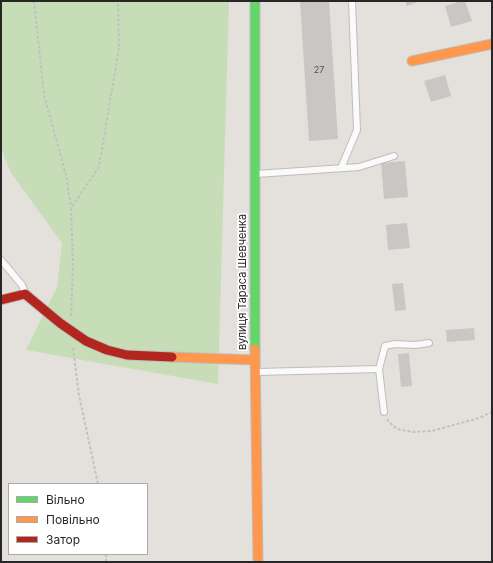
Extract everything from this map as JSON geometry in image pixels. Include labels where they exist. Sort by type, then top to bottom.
[{"type":"street","name":"вулиця Тараса Шевченка","points":[[255,1],[255,372],[258,562]]},
{"type":"street","points":[[412,61],[492,44]]},
{"type":"street","points":[[1,300],[25,294],[71,332],[100,347],[126,355],[255,360]]},
{"type":"lane","points":[[341,168],[357,130],[352,1]]},
{"type":"lane","points":[[255,174],[359,167],[394,156]]},
{"type":"lane","points":[[1,260],[22,285],[25,294]]},
{"type":"lane","points":[[384,412],[379,369],[385,346],[395,344],[429,343]]},
{"type":"lane","points":[[255,372],[379,369]]},
{"type":"path","points":[[34,1],[44,95],[66,176],[71,208],[73,265],[71,332]]},
{"type":"path","points":[[71,208],[99,167],[119,48],[118,1]]},
{"type":"path","points":[[73,347],[79,395],[98,483]]},
{"type":"path","points":[[384,412],[389,422],[397,429],[413,432],[432,431],[479,418],[492,412]]},
{"type":"green space","points":[[1,1],[229,1],[218,384],[26,350],[57,287],[62,243],[11,173],[1,148]]},
{"type":"building","points":[[300,1],[329,1],[338,139],[309,141]]},
{"type":"building","points":[[405,1],[421,1],[407,6]]},
{"type":"building","points":[[465,1],[472,21],[451,27],[445,6]]},
{"type":"building","points":[[445,75],[451,96],[431,102],[424,81]]},
{"type":"building","points":[[405,161],[408,197],[384,199],[381,163]]},
{"type":"building","points":[[407,223],[410,248],[388,250],[386,225]]},
{"type":"building","points":[[403,283],[406,310],[395,311],[392,284]]},
{"type":"building","points":[[474,328],[475,340],[447,342],[446,330]]},
{"type":"building","points":[[409,353],[412,386],[401,387],[398,354]]},
{"type":"traffic: fast","points":[[255,1],[255,349]]},
{"type":"traffic: slow","points":[[412,61],[492,44]]},
{"type":"traffic: slow","points":[[255,349],[258,562]]},
{"type":"traffic: slow","points":[[172,357],[255,360]]},
{"type":"traffic: jam","points":[[1,300],[25,294],[60,323],[86,341],[107,350],[127,355],[172,357]]}]
